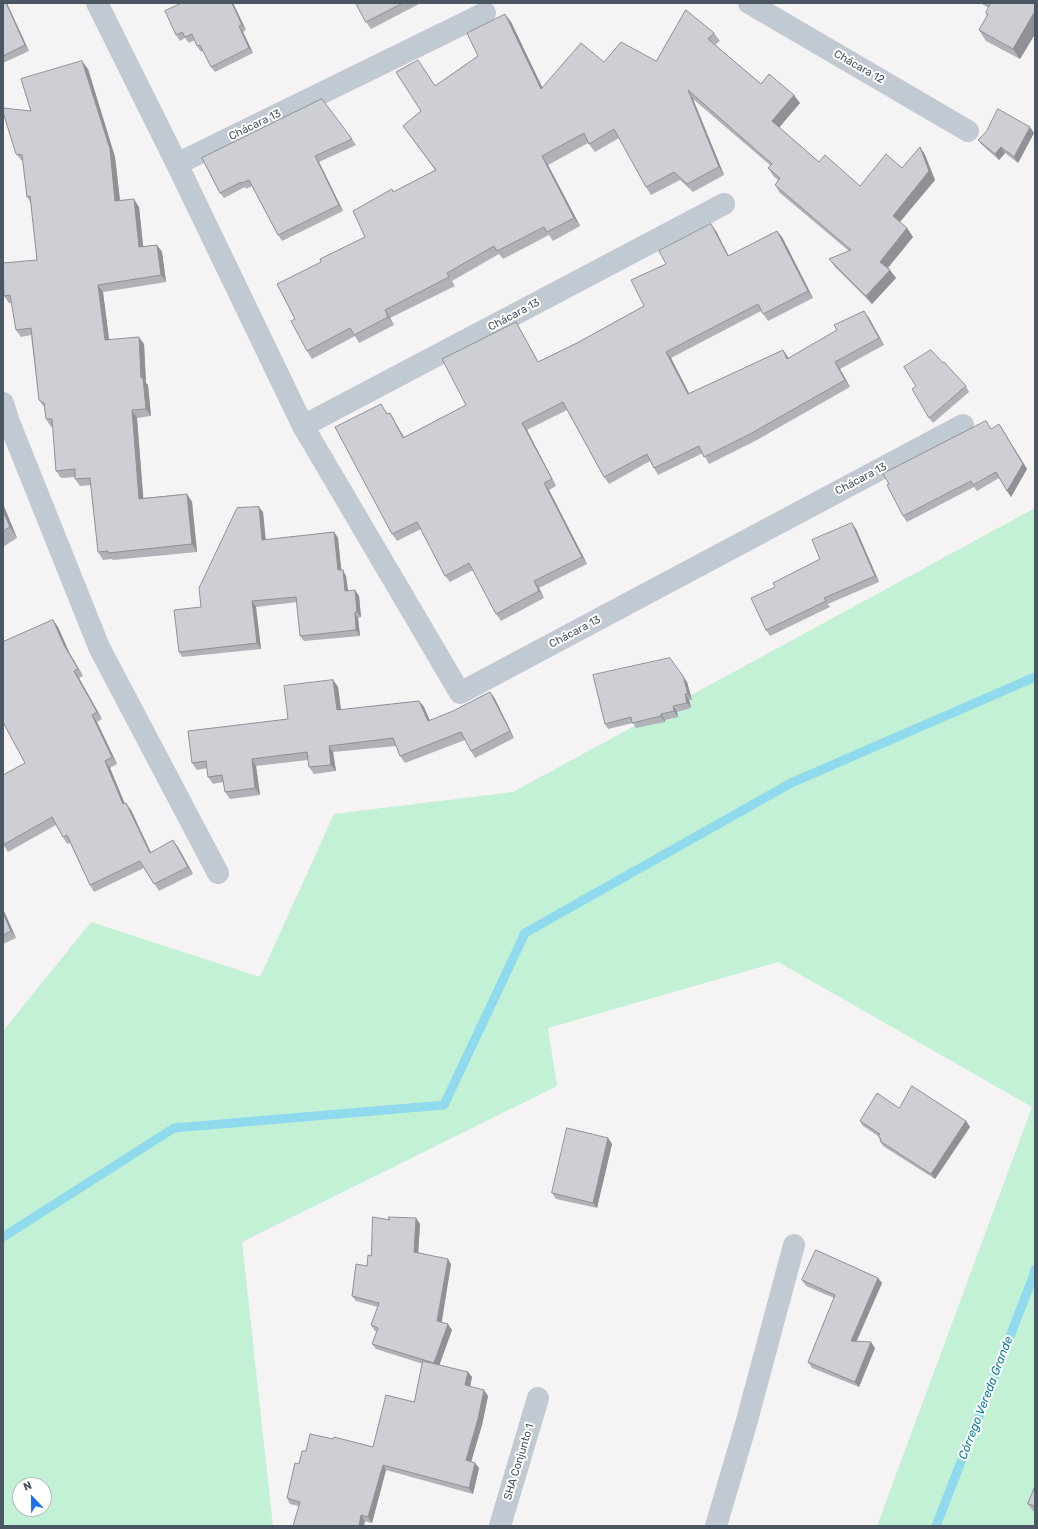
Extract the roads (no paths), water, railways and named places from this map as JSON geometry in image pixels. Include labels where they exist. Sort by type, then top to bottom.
[{"type":"street","name":"Chácara 13","points":[[97,3],[303,426],[460,693],[963,425]]},
{"type":"street","name":"Chácara 12","points":[[749,3],[968,131]]},
{"type":"street","name":"Chácara 13","points":[[176,164],[485,13]]},
{"type":"street","name":"Chácara 13","points":[[303,426],[724,204]]},
{"type":"street","points":[[5,416],[99,648],[218,874]]},
{"type":"street","points":[[716,1526],[748,1417],[794,1245]]},
{"type":"street","name":"SHA Conjunto 1","points":[[500,1526],[538,1398]]},
{"type":"waterway","points":[[3,1237],[174,1128],[444,1105],[525,933],[791,783],[1035,677]]},
{"type":"waterway","name":"Córrego Vereda Grande","points":[[936,1526],[1035,1269]]}]
